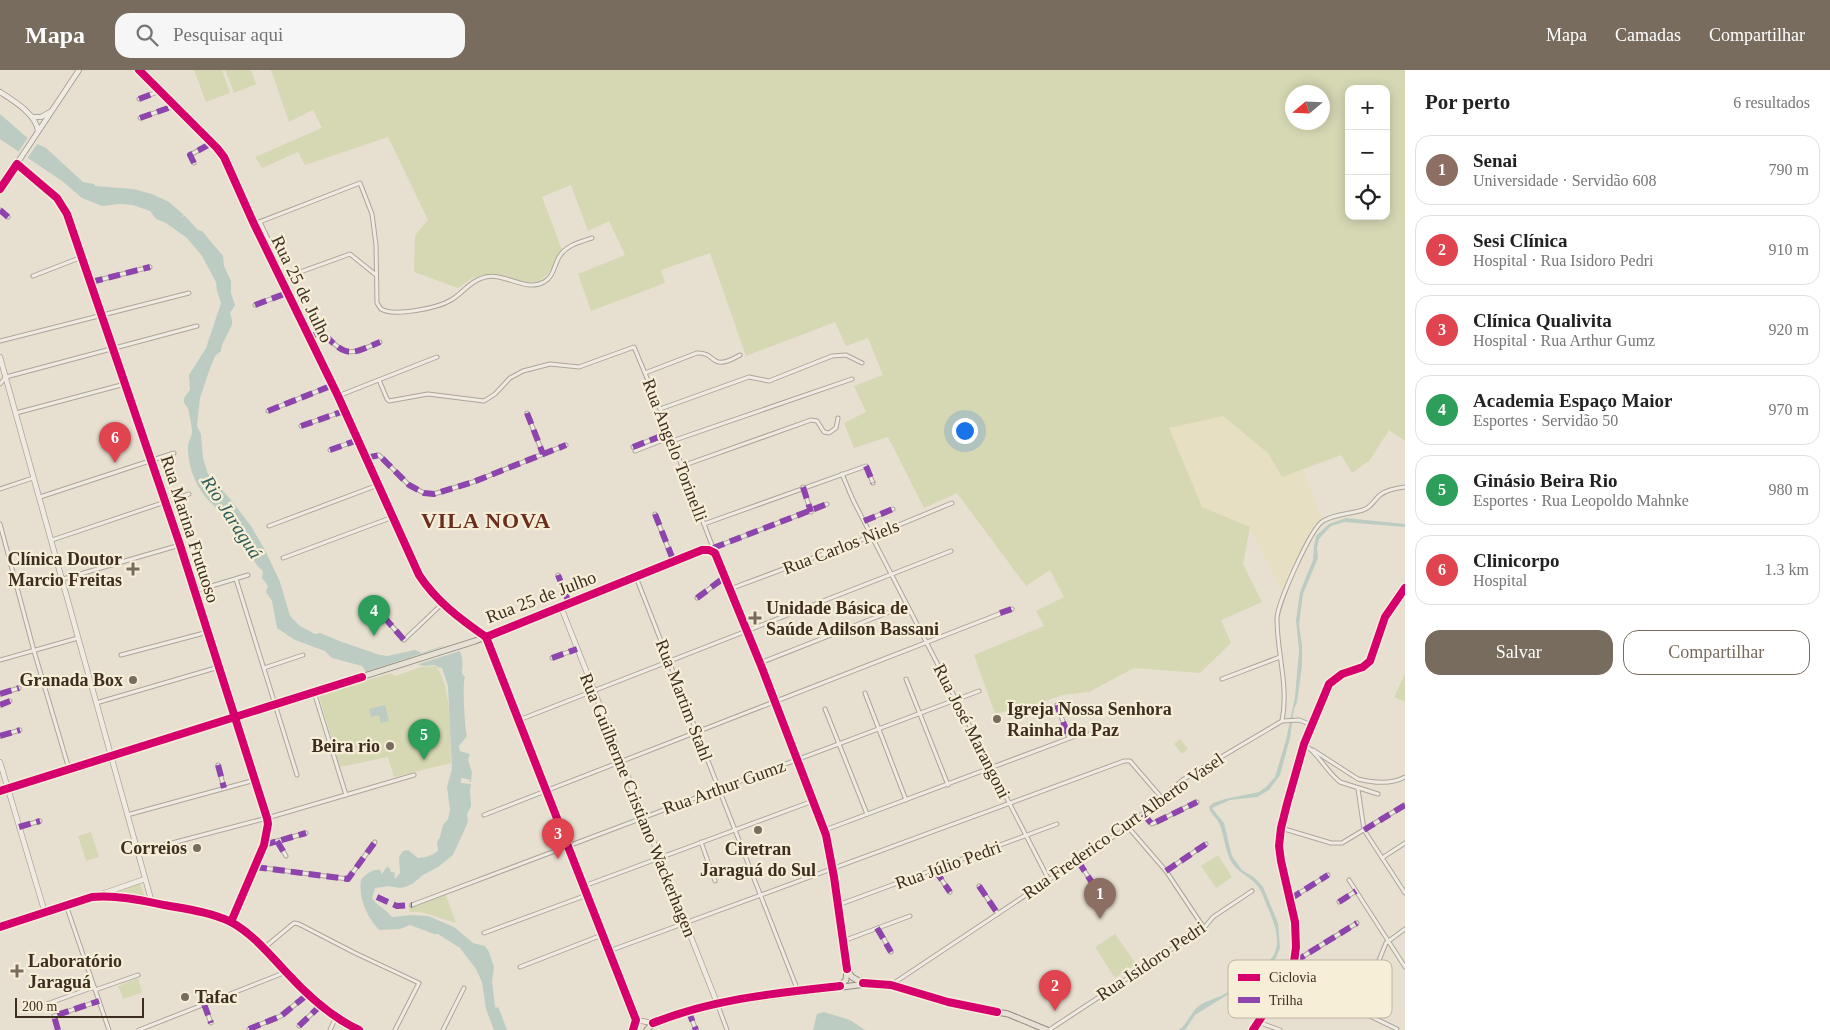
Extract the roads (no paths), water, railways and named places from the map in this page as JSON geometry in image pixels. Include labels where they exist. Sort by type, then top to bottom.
[{"type":"main road","name":"Rua 25 de Julho","points":[[486,637],[702,550],[714,551]]},
{"type":"main road","points":[[714,551],[760,663],[824,830],[833,868],[847,969],[846,980],[840,986]]},
{"type":"main road","points":[[0,791],[486,637]]},
{"type":"main road","points":[[0,927],[92,897],[119,897],[202,912],[231,922],[249,935],[308,994],[336,1017],[359,1030]]},
{"type":"main road","points":[[847,969],[852,978],[863,983]]},
{"type":"main road","points":[[647,1030],[653,1023],[688,1010],[717,1003],[863,983],[891,985],[948,1002],[1008,1014],[1048,1030]]},
{"type":"street","points":[[0,189],[79,70]]},
{"type":"street","name":"Rua 25 de Julho","points":[[139,70],[212,143],[226,162],[280,279],[338,396],[419,575],[442,604],[486,637]]},
{"type":"street","points":[[139,99],[160,91]]},
{"type":"street","points":[[0,92],[32,117],[37,123],[37,133]]},
{"type":"street","points":[[140,118],[174,106]]},
{"type":"street","points":[[32,117],[40,117],[51,112]]},
{"type":"street","points":[[194,163],[190,155],[212,143]]},
{"type":"street","name":"Rua Marina Frutuoso","points":[[17,164],[57,198],[63,206],[166,502],[268,824],[264,845],[256,867],[231,922]]},
{"type":"street","points":[[254,224],[360,183],[372,214],[376,245],[376,295],[378,306],[384,311],[401,312],[444,304],[474,281],[484,277],[505,279],[528,286],[543,283],[551,275],[558,258],[565,250],[592,238]]},
{"type":"street","points":[[0,210],[8,217]]},
{"type":"street","points":[[260,222],[270,243]]},
{"type":"street","points":[[280,279],[350,254],[376,275]]},
{"type":"street","points":[[33,276],[82,257]]},
{"type":"street","points":[[91,282],[150,267]]},
{"type":"street","points":[[0,341],[189,293]]},
{"type":"street","points":[[255,305],[287,293]]},
{"type":"street","points":[[0,376],[6,377],[197,326]]},
{"type":"street","points":[[309,338],[318,332],[323,333],[345,352],[350,353],[380,342]]},
{"type":"street","name":"Rua Angelo Torinelli","points":[[379,380],[389,401],[428,394],[484,401],[489,399],[510,378],[523,371],[550,364],[579,367],[634,347],[660,408],[714,551]]},
{"type":"street","points":[[645,373],[697,353],[704,353],[723,363],[740,355]]},
{"type":"street","points":[[660,408],[747,377],[769,381],[840,355],[850,356],[862,363]]},
{"type":"street","points":[[0,356],[152,902]]},
{"type":"street","points":[[338,396],[437,357]]},
{"type":"street","points":[[0,384],[6,377]]},
{"type":"street","points":[[634,449],[852,379]]},
{"type":"street","points":[[16,413],[125,384]]},
{"type":"street","points":[[268,411],[332,385]]},
{"type":"street","points":[[300,426],[344,411]]},
{"type":"street","points":[[527,413],[543,454]]},
{"type":"street","points":[[682,466],[811,420],[817,421],[824,432],[829,433],[836,428],[838,418]]},
{"type":"street","points":[[330,450],[358,440]]},
{"type":"street","points":[[366,458],[375,455],[381,457],[408,485],[424,493],[434,494],[473,482],[566,444]]},
{"type":"street","points":[[40,497],[174,453]]},
{"type":"street","points":[[704,524],[866,466],[873,483]]},
{"type":"street","name":"Rua José Marangoni","points":[[842,474],[955,700],[1049,880]]},
{"type":"street","points":[[0,488],[34,478]]},
{"type":"street","points":[[269,526],[378,485]]},
{"type":"street","points":[[1282,721],[1285,698],[1277,610],[1316,526],[1330,517],[1365,510],[1382,494],[1405,486]]},
{"type":"street","points":[[803,488],[811,512]]},
{"type":"street","points":[[52,540],[189,494]]},
{"type":"street","name":"Rua Carlos Niels","points":[[730,589],[872,536],[952,503]]},
{"type":"street","points":[[714,551],[827,504]]},
{"type":"street","points":[[864,521],[893,510]]},
{"type":"street","points":[[655,514],[674,562]]},
{"type":"street","points":[[283,558],[393,517]]},
{"type":"street","points":[[0,524],[34,651],[69,769]]},
{"type":"street","points":[[63,579],[180,545]]},
{"type":"street","points":[[519,720],[951,551]]},
{"type":"street","points":[[195,591],[248,575]]},
{"type":"street","points":[[558,575],[569,603]]},
{"type":"street","name":"Rua Martim Stahl","points":[[636,577],[798,991]]},
{"type":"street","points":[[697,598],[725,577]]},
{"type":"street","points":[[236,579],[297,775]]},
{"type":"street","points":[[1294,960],[1295,922],[1280,854],[1281,828],[1304,744],[1326,690],[1334,679],[1363,666],[1370,660],[1385,617],[1405,588]]},
{"type":"street","points":[[384,617],[404,640],[442,604]]},
{"type":"street","points":[[760,663],[907,605]]},
{"type":"street","name":"Rua Guilherme Cristiano Wackerhagen","points":[[561,607],[717,1003]]},
{"type":"street","points":[[484,815],[1012,609]]},
{"type":"street","points":[[121,655],[208,632]]},
{"type":"street","points":[[486,637],[636,1020],[633,1030]]},
{"type":"street","points":[[0,660],[78,638]]},
{"type":"street","points":[[552,658],[577,649]]},
{"type":"street","points":[[264,668],[303,655]]},
{"type":"street","points":[[1222,679],[1280,658]]},
{"type":"street","points":[[96,703],[219,667]]},
{"type":"street","points":[[906,679],[948,785]]},
{"type":"street","points":[[0,694],[19,688]]},
{"type":"street","name":"Rua Arthur Gumz","points":[[412,905],[979,691]]},
{"type":"street","points":[[314,692],[346,795]]},
{"type":"street","points":[[865,693],[906,800]]},
{"type":"street","points":[[0,705],[10,701]]},
{"type":"street","points":[[1057,705],[1069,738]]},
{"type":"street","points":[[825,709],[868,814]]},
{"type":"street","name":"Rua Frederico Curt Alberto Vasel","points":[[891,985],[1128,826],[1184,779],[1282,721],[1299,720],[1312,725]]},
{"type":"street","points":[[0,736],[20,730]]},
{"type":"street","points":[[824,830],[1086,732]]},
{"type":"street","points":[[1304,744],[1358,779],[1395,782],[1405,777]]},
{"type":"street","points":[[1313,750],[1340,782],[1378,794]]},
{"type":"street","points":[[609,951],[1127,760],[1130,760],[1161,797]]},
{"type":"street","points":[[0,762],[45,912]]},
{"type":"street","points":[[218,765],[224,788]]},
{"type":"street","points":[[138,852],[266,818],[414,775]]},
{"type":"street","points":[[127,815],[255,780]]},
{"type":"street","points":[[1358,789],[1364,830],[1405,893]]},
{"type":"street","points":[[584,886],[813,801]]},
{"type":"street","points":[[1143,814],[1152,824],[1197,802]]},
{"type":"street","points":[[1281,828],[1337,844],[1345,842],[1405,806]]},
{"type":"street","points":[[19,827],[40,821]]},
{"type":"street","name":"Rua Júlio Pedri","points":[[838,905],[1057,824]]},
{"type":"street","points":[[1128,826],[1166,871],[1204,928]]},
{"type":"street","points":[[264,845],[306,833]]},
{"type":"street","points":[[277,841],[286,856]]},
{"type":"street","points":[[256,867],[348,879],[375,842]]},
{"type":"street","points":[[700,842],[715,881]]},
{"type":"street","points":[[1382,858],[1405,843]]},
{"type":"street","points":[[1166,871],[1206,844]]},
{"type":"street","points":[[1078,861],[1093,884]]},
{"type":"street","points":[[935,870],[950,892]]},
{"type":"street","points":[[1290,899],[1327,874]]},
{"type":"street","points":[[92,897],[145,879]]},
{"type":"street","points":[[1349,880],[1405,967]]},
{"type":"street","points":[[979,886],[998,914]]},
{"type":"street","name":"Rua Isidoro Pedri","points":[[1048,1030],[1204,928],[1214,917],[1252,891]]},
{"type":"street","points":[[1339,902],[1356,891]]},
{"type":"street","points":[[484,934],[587,895]]},
{"type":"street","points":[[66,906],[109,1030]]},
{"type":"street","points":[[843,941],[910,916]]},
{"type":"street","points":[[264,948],[294,923],[299,924],[355,954],[419,983],[395,1030]]},
{"type":"street","points":[[1297,960],[1357,924]]},
{"type":"street","points":[[878,928],[891,952]]},
{"type":"street","points":[[1380,960],[1388,941],[1405,929]]},
{"type":"street","points":[[520,967],[603,935]]},
{"type":"street","points":[[139,1030],[286,972]]},
{"type":"street","points":[[47,1004],[138,975]]},
{"type":"street","points":[[443,1030],[464,988]]},
{"type":"street","points":[[249,1029],[281,1016],[308,994]]},
{"type":"street","points":[[58,1030],[54,1016],[99,1001]]},
{"type":"street","points":[[717,1003],[727,1030]]},
{"type":"street","points":[[204,1004],[211,1023]]},
{"type":"street","points":[[299,1026],[321,1005]]},
{"type":"street","points":[[688,1010],[696,1030]]},
{"type":"street","points":[[330,1030],[336,1017]]},
{"type":"street","points":[[1253,1030],[1261,1018]]},
{"type":"street","points":[[1375,1018],[1398,1029]]},
{"type":"street","points":[[636,1020],[653,1023]]},
{"type":"street","points":[[1258,1022],[1280,1030]]},
{"type":"water","name":"Rio Jaraguá","points":[[0,114],[31,141],[46,148],[83,182],[94,184],[95,186],[133,189],[152,194],[169,202],[184,215],[181,217],[185,216],[198,230],[202,231],[223,256],[224,266],[231,281],[231,293],[235,305],[230,313],[232,325],[221,351],[215,356],[209,371],[200,398],[197,426],[201,434],[203,458],[208,474],[251,526],[280,582],[290,616],[300,626],[315,634],[320,633],[380,655],[387,656],[415,650],[422,653],[446,646],[452,646],[460,652],[462,674],[465,677],[464,697],[467,736],[459,746],[460,751],[470,754],[468,760],[472,772],[471,782],[462,778],[461,780],[461,783],[471,784],[471,806],[467,814],[468,822],[453,855],[438,867],[405,887],[389,886],[375,888],[372,898],[392,917],[428,916],[454,927],[473,943],[485,946],[494,967],[492,981],[495,1007],[497,1008],[498,1006],[507,1030],[494,1030],[486,1009],[482,982],[476,969],[460,948],[438,934],[410,925],[400,929],[379,930],[371,920],[362,901],[361,880],[367,874],[380,870],[382,874],[389,867],[391,872],[396,873],[394,874],[395,879],[400,873],[399,857],[403,851],[408,850],[418,858],[427,857],[431,854],[430,856],[438,851],[437,842],[443,825],[448,819],[450,810],[447,787],[452,769],[448,686],[442,668],[435,665],[423,666],[418,664],[385,674],[366,672],[362,666],[332,658],[325,651],[295,640],[277,628],[272,601],[266,592],[268,586],[262,578],[263,571],[256,564],[247,546],[230,525],[226,514],[203,494],[191,467],[188,447],[192,430],[184,398],[190,390],[189,375],[206,348],[221,303],[216,282],[202,256],[187,238],[166,223],[156,219],[150,211],[133,205],[102,206],[82,198],[62,181],[0,139]]},
{"type":"water","points":[[1346,518],[1405,524],[1405,527],[1344,522],[1331,526],[1319,539],[1317,548],[1318,558],[1303,594],[1299,625],[1302,645],[1302,666],[1290,738],[1280,775],[1269,790],[1257,797],[1230,800],[1212,808],[1224,823],[1232,856],[1242,870],[1255,878],[1263,887],[1278,923],[1280,948],[1276,958],[1270,960],[1274,954],[1277,941],[1275,926],[1259,888],[1232,863],[1227,853],[1219,823],[1209,807],[1213,803],[1225,799],[1259,792],[1275,777],[1286,740],[1295,697],[1299,650],[1296,620],[1300,592],[1313,560],[1316,536],[1329,524]]},
{"type":"water","points":[[385,705],[389,721],[381,723],[379,715],[371,717],[369,709]]},
{"type":"water","points":[[1228,992],[1228,994],[1195,1015],[1185,1030],[1178,1030],[1200,1005]]},
{"type":"water","points":[[824,1012],[850,1020],[865,1030],[813,1030],[817,1014]]},
{"type":"place","name":"Clinicorpo","points":[[115,463]]},
{"type":"place","name":"Clínica Doutor Marcio Freitas","points":[[133,569]]},
{"type":"place","name":"Unidade Básica de Saúde Adilson Bassani","points":[[755,618]]},
{"type":"place","name":"Academia Espaço Maior","points":[[374,636]]},
{"type":"place","name":"Granada Box","points":[[133,680]]},
{"type":"place","name":"Igreja Nossa Senhora Rainha da Paz","points":[[997,719]]},
{"type":"place","name":"Beira rio","points":[[390,746]]},
{"type":"place","name":"Ginásio Beira Rio","points":[[424,760]]},
{"type":"place","name":"Ciretran Jaraguá do Sul","points":[[758,830]]},
{"type":"place","name":"Correios","points":[[197,848]]},
{"type":"place","name":"Clínica Qualivita","points":[[558,859]]},
{"type":"place","name":"Senai","points":[[1100,919]]},
{"type":"place","name":"Laboratório Jaraguá","points":[[17,971]]},
{"type":"place","name":"Tafac","points":[[185,997]]},
{"type":"place","name":"Sesi Clínica","points":[[1055,1011]]},
{"type":"district","name":"VILA NOVA","points":[[486,520]]}]
